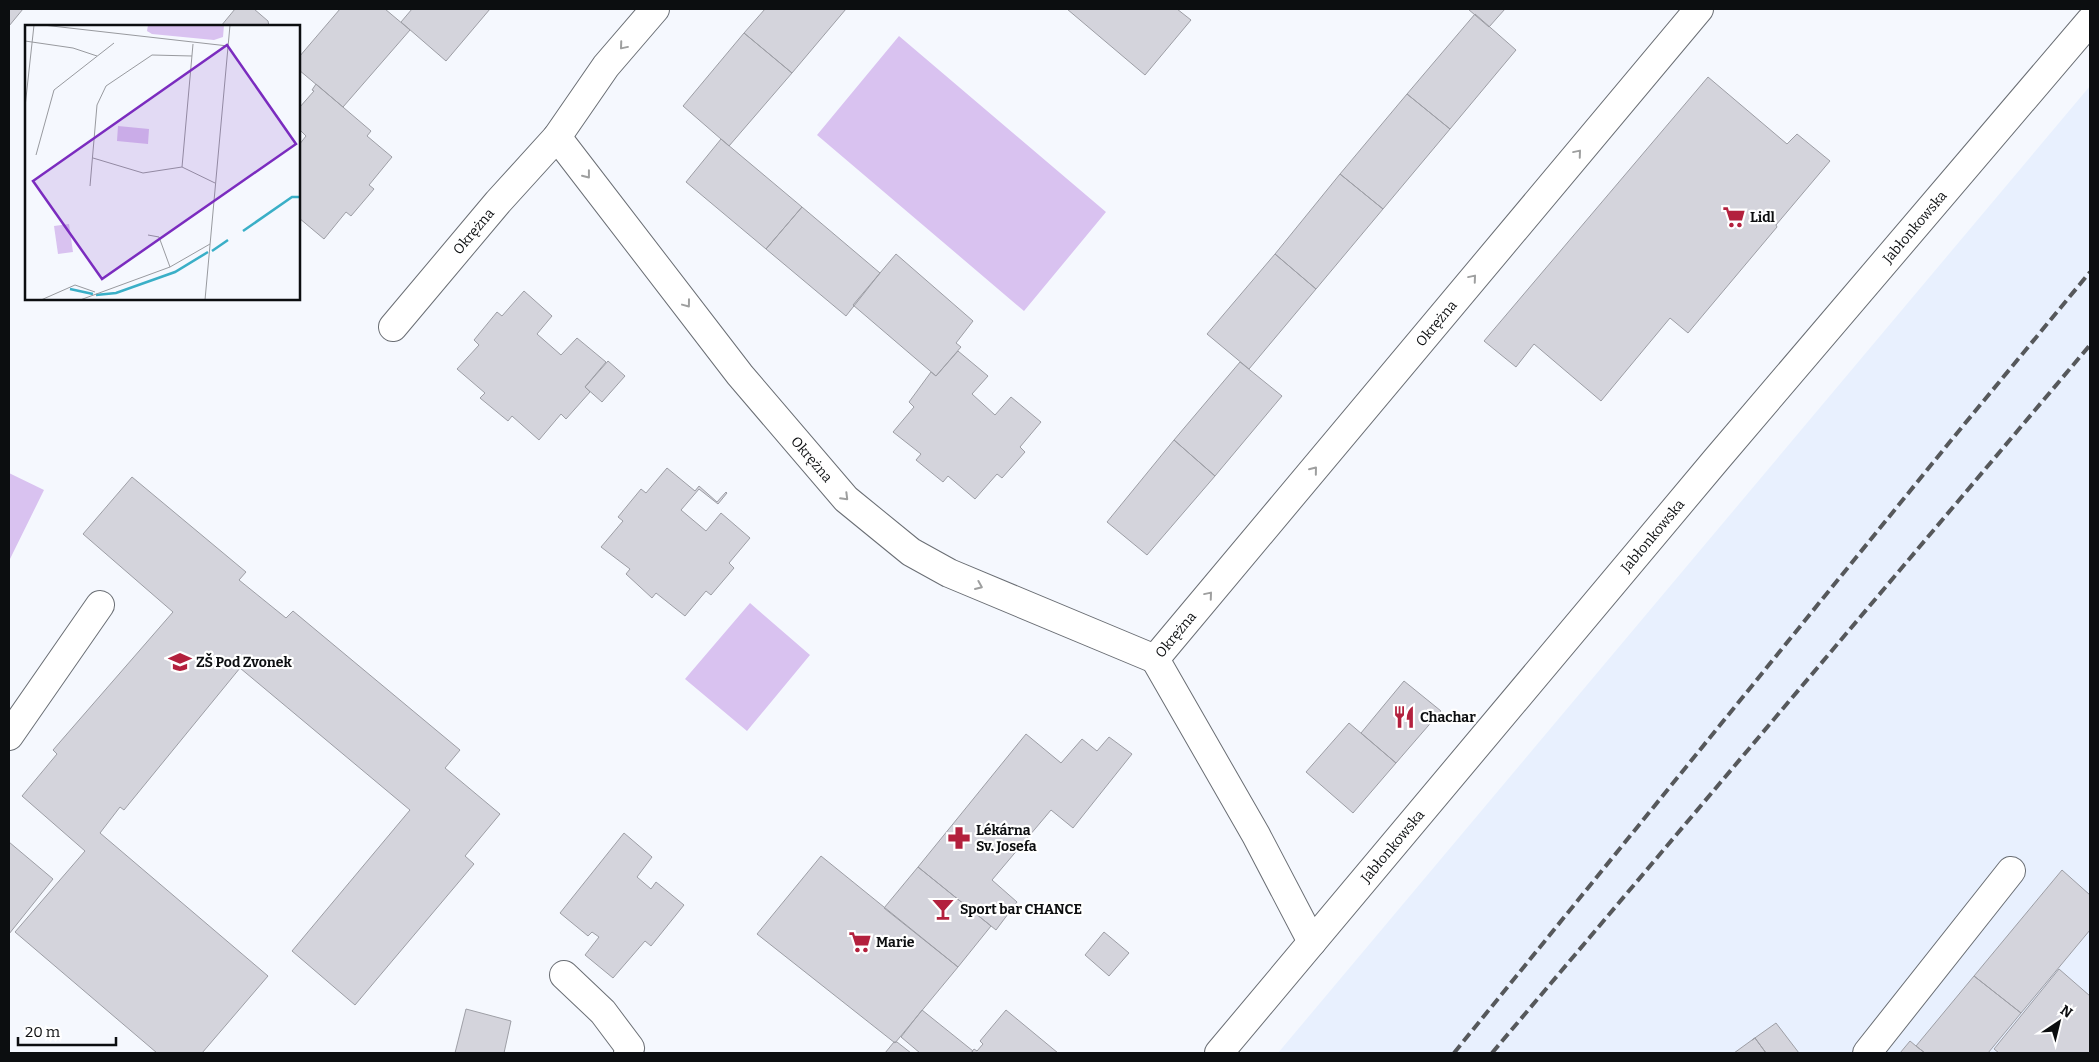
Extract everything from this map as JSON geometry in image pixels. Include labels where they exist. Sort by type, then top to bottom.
[{"type":"street","name":"Okrężna","points":[[393,327],[498,202],[557,137],[606,66],[654,9]]},
{"type":"street","name":"Okrężna","points":[[557,137],[740,375],[846,499],[911,552],[949,573],[1155,659],[1698,10]]},
{"type":"street","name":"Jabłonkowska","points":[[1219,1053],[1716,460],[2090,22]]},
{"type":"street","points":[[9,736],[100,605]]},
{"type":"street","points":[[1155,659],[1256,835],[1312,942]]},
{"type":"street","points":[[1867,1053],[2012,871]]},
{"type":"street","points":[[564,975],[603,1012],[630,1048],[628,1053]]},
{"type":"shaded area","points":[[899,36],[1106,212],[1024,311],[817,135]]},
{"type":"shaded area","points":[[2090,86],[2090,1053],[1278,1053]]},
{"type":"shaded area","points":[[9,473],[44,490],[9,561]]},
{"type":"shaded area","points":[[750,603],[810,655],[747,731],[685,679]]},
{"type":"building","points":[[9,9],[23,9],[9,26]]},
{"type":"building","points":[[235,9],[254,9],[268,21],[269,25],[222,25]]},
{"type":"building","points":[[340,9],[385,9],[410,30],[343,107],[300,71],[300,56]]},
{"type":"building","points":[[412,9],[490,9],[446,61],[401,22]]},
{"type":"building","points":[[765,9],[846,9],[792,73],[744,33]]},
{"type":"building","points":[[1067,9],[1177,9],[1191,20],[1145,75]]},
{"type":"building","points":[[1468,9],[1505,9],[1489,27]]},
{"type":"building","points":[[1475,14],[1516,50],[1450,129],[1407,94]]},
{"type":"building","points":[[744,33],[792,73],[729,146],[683,106]]},
{"type":"building","points":[[1708,77],[1787,144],[1797,134],[1830,161],[1688,333],[1670,318],[1601,401],[1534,344],[1516,367],[1484,341]]},
{"type":"building","points":[[316,84],[371,131],[367,136],[392,157],[369,185],[374,189],[351,216],[346,212],[324,239],[300,219],[300,144],[306,136],[300,130],[300,107],[314,91],[312,90]]},
{"type":"building","points":[[1407,94],[1450,129],[1383,209],[1340,174]]},
{"type":"building","points":[[721,139],[802,207],[766,249],[686,182]]},
{"type":"building","points":[[1340,174],[1383,209],[1316,289],[1275,254]]},
{"type":"building","points":[[802,207],[880,273],[846,316],[766,249]]},
{"type":"building","points":[[896,254],[973,321],[956,343],[961,347],[936,376],[853,305]]},
{"type":"building","points":[[1275,254],[1316,289],[1249,369],[1207,334]]},
{"type":"building","points":[[524,291],[552,316],[537,334],[561,355],[577,338],[606,362],[585,387],[590,392],[566,419],[561,414],[539,440],[512,416],[508,421],[480,398],[485,393],[457,369],[479,345],[474,340],[497,312],[502,316]]},
{"type":"building","points":[[958,351],[988,376],[972,394],[995,415],[1011,397],[1041,422],[1020,447],[1025,452],[1002,478],[997,474],[975,499],[948,476],[943,482],[916,460],[921,454],[893,432],[914,407],[909,402],[931,372],[936,376]]},
{"type":"building","points":[[608,361],[625,376],[602,402],[585,387]]},
{"type":"building","points":[[1240,362],[1282,396],[1215,476],[1174,440]]},
{"type":"building","points":[[1174,440],[1215,476],[1147,555],[1107,522]]},
{"type":"building","points":[[667,468],[695,491],[699,486],[717,502],[727,493],[718,504],[699,489],[681,510],[706,531],[721,513],[750,538],[729,563],[734,568],[711,595],[706,591],[685,616],[656,593],[652,598],[626,574],[630,569],[601,547],[623,521],[618,517],[641,489],[646,493]]},
{"type":"building","points":[[132,477],[246,572],[239,580],[286,618],[293,611],[460,750],[445,768],[500,814],[465,856],[474,864],[355,1005],[292,951],[410,810],[240,668],[124,810],[120,807],[100,833],[268,976],[202,1053],[157,1053],[15,932],[85,851],[22,796],[57,754],[53,750],[173,612],[83,534]]},
{"type":"building","points":[[1404,681],[1441,711],[1396,763],[1361,733]]},
{"type":"building","points":[[1349,723],[1396,763],[1353,813],[1306,772]]},
{"type":"building","points":[[1026,734],[1061,763],[1082,739],[1097,751],[1109,737],[1132,754],[1073,828],[1051,810],[992,880],[1017,902],[996,930],[918,867]]},
{"type":"building","points":[[624,833],[652,857],[637,877],[651,889],[656,882],[684,905],[651,946],[645,941],[613,978],[585,955],[599,937],[592,932],[588,936],[560,913]]},
{"type":"building","points":[[9,842],[53,879],[9,934]]},
{"type":"building","points":[[821,856],[958,967],[895,1043],[757,934]]},
{"type":"building","points":[[918,867],[991,926],[958,967],[884,908]]},
{"type":"building","points":[[2062,870],[2090,895],[2090,930],[2021,1013],[1974,976]]},
{"type":"building","points":[[1104,932],[1129,953],[1109,976],[1085,955]]},
{"type":"building","points":[[2059,969],[2090,996],[2090,1053],[1999,1053],[1994,1049]]},
{"type":"building","points":[[1974,976],[2021,1013],[1988,1053],[1925,1053],[1916,1046]]},
{"type":"building","points":[[466,1009],[511,1021],[504,1053],[455,1053]]},
{"type":"building","points":[[922,1010],[973,1051],[971,1053],[920,1053],[901,1037]]},
{"type":"building","points":[[1006,1010],[1058,1053],[971,1053],[974,1049],[977,1051],[983,1044],[980,1041]]},
{"type":"building","points":[[1776,1023],[1799,1053],[1766,1053],[1755,1038],[1752,1040]]},
{"type":"building","points":[[1755,1038],[1766,1053],[1734,1053],[1752,1040]]},
{"type":"building","points":[[1910,1041],[1916,1046],[1925,1053],[1900,1053]]},
{"type":"building","points":[[894,1042],[897,1042],[911,1053],[885,1053]]},
{"type":"railway","points":[[1454,1053],[2090,272]]},
{"type":"railway","points":[[1492,1053],[2090,345]]},
{"type":"place","name":"Lidl","points":[[1734,217]]},
{"type":"place","name":"ZŠ Pod Zvonek","points":[[180,662]]},
{"type":"place","name":"Chachar","points":[[1404,717]]},
{"type":"place","name":"Lékárna Sv. Josefa","points":[[959,838]]},
{"type":"place","name":"Sport bar CHANCE","points":[[943,909]]},
{"type":"place","name":"Marie","points":[[860,942]]}]
